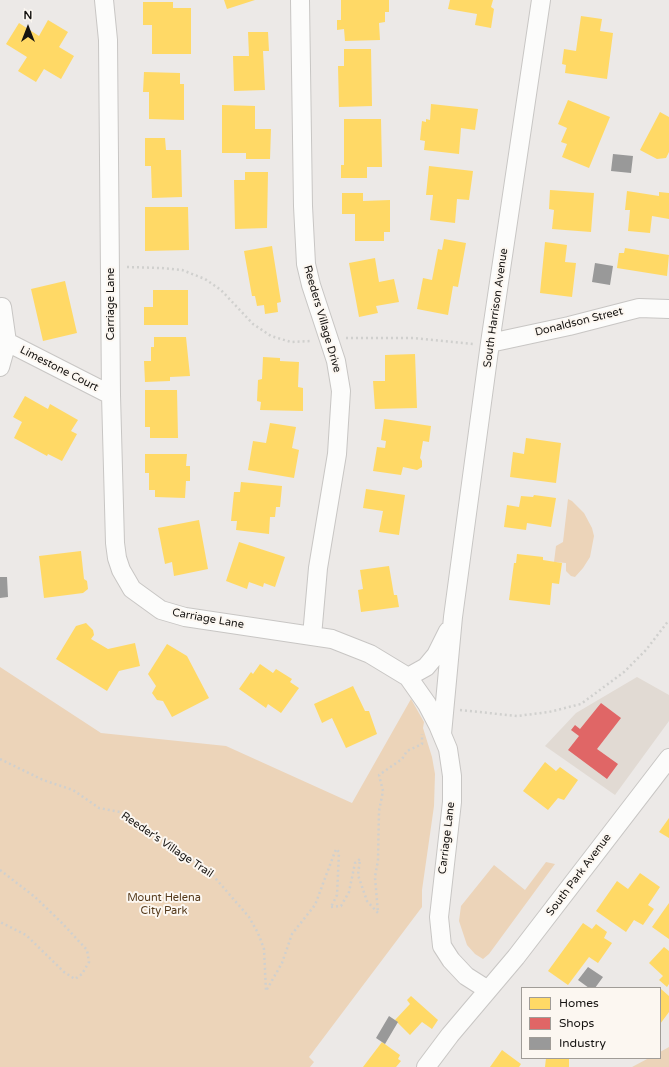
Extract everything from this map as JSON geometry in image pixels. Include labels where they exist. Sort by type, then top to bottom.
[{"type":"street","name":"Carriage Lane","points":[[104,0],[108,40],[111,395],[115,543],[119,564],[132,589],[161,610],[185,617],[332,639],[370,654],[408,677],[427,704],[442,735],[448,749],[452,776],[452,802],[438,917],[442,946],[466,976],[488,990]]},
{"type":"street","name":"Reeders Village Drive","points":[[300,0],[303,206],[306,264],[311,285],[336,361],[341,391],[337,454],[318,568],[312,636]]},
{"type":"street","name":"South Harrison Avenue","points":[[442,735],[453,617],[490,343],[541,0]]},
{"type":"street","name":"Limestone Court","points":[[0,367],[7,342],[2,307]]},
{"type":"street","name":"Donaldson Street","points":[[490,343],[569,326],[639,308],[669,309]]},
{"type":"street","name":"Limestone Court","points":[[7,342],[111,395]]},
{"type":"street","name":"South Harrison Avenue","points":[[408,677],[426,667],[436,655],[444,643],[453,617]]},
{"type":"street","name":"South Park Avenue","points":[[426,1067],[450,1035],[516,957],[667,763]]},
{"type":"path","points":[[110,268],[161,268],[182,270],[205,279],[221,290],[253,324],[271,336],[291,342],[328,338],[386,337],[413,338],[465,344],[490,343]]},
{"type":"path","points":[[454,710],[517,716],[549,712],[581,704],[624,672],[646,650],[669,620]]},
{"type":"path","name":"Reeder's Village Trail","points":[[0,759],[43,780],[73,790],[99,808],[125,814],[150,833],[210,872],[249,917],[258,933],[264,949],[266,991],[282,962],[292,934],[315,905],[336,849],[339,852],[337,895],[331,907],[341,906],[348,892],[355,863],[360,860],[358,875],[367,901],[378,913],[375,877],[378,860],[379,811],[383,791],[379,775],[402,759],[407,751],[422,744],[427,704]]},
{"type":"path","points":[[0,870],[35,898],[63,924],[87,950],[89,962],[82,974],[75,979],[64,972],[26,935],[0,922]]},
{"type":"shaded area","points":[[637,677],[669,695],[669,721],[615,795],[545,746],[576,713]]},
{"type":"green space","points":[[568,499],[584,513],[592,528],[594,536],[590,557],[575,577],[571,576],[566,571],[566,563],[554,562],[556,546],[563,542]]},
{"type":"green space","name":"Mount Helena City Park","points":[[0,667],[101,733],[226,746],[352,803],[411,699],[424,722],[423,728],[432,757],[435,774],[434,806],[422,890],[422,907],[309,1057],[314,1062],[310,1067],[0,1067]]},
{"type":"green space","points":[[546,862],[555,864],[489,954],[483,959],[475,954],[467,945],[459,921],[461,906],[494,865],[525,890]]},
{"type":"green space","points":[[669,1047],[669,1067],[632,1067],[647,1059],[661,1059],[661,1051]]},
{"type":"building: Homes","points":[[224,0],[255,0],[227,9]]},
{"type":"building: Homes","points":[[341,0],[389,0],[389,12],[385,12],[385,22],[379,23],[380,40],[345,41],[344,29],[337,30],[337,20],[341,20]]},
{"type":"building: Homes","points":[[450,0],[493,0],[491,7],[494,9],[491,28],[475,25],[477,14],[448,9]]},
{"type":"building: Homes","points":[[143,2],[173,2],[173,8],[191,8],[191,54],[152,54],[152,25],[143,25]]},
{"type":"building: Homes","points":[[581,16],[602,19],[600,31],[613,33],[607,79],[565,73],[566,65],[562,64],[564,49],[576,51]]},
{"type":"building: Homes","points":[[48,20],[68,32],[59,47],[74,56],[61,79],[44,69],[36,82],[18,71],[27,57],[6,44],[19,23],[39,36]]},
{"type":"building: Homes","points":[[248,32],[268,32],[269,51],[263,51],[265,90],[234,91],[233,56],[249,56]]},
{"type":"building: Homes","points":[[344,49],[371,49],[372,106],[339,107],[338,66],[344,66]]},
{"type":"building: Homes","points":[[144,72],[180,73],[180,84],[184,84],[184,120],[149,119],[149,92],[143,92]]},
{"type":"building: Homes","points":[[568,100],[610,117],[589,168],[562,157],[567,144],[561,142],[567,128],[558,124]]},
{"type":"building: Homes","points":[[431,104],[478,109],[475,130],[461,128],[459,154],[424,150],[425,141],[420,140],[422,121],[426,122],[426,119],[430,120]]},
{"type":"building: Homes","points":[[222,105],[255,106],[255,129],[271,129],[270,159],[246,159],[246,153],[222,153]]},
{"type":"building: Homes","points":[[660,112],[669,117],[669,152],[666,158],[657,159],[640,150]]},
{"type":"building: Homes","points":[[344,119],[381,119],[382,167],[367,167],[367,178],[341,178],[341,165],[344,165]]},
{"type":"building: Homes","points":[[145,138],[165,138],[166,150],[181,150],[182,197],[152,198],[151,166],[145,166]]},
{"type":"building: Homes","points":[[429,166],[473,171],[469,200],[457,199],[455,223],[430,220],[433,195],[426,195]]},
{"type":"building: Homes","points":[[245,172],[268,172],[267,228],[235,229],[234,180],[245,180]]},
{"type":"building: Homes","points":[[550,190],[594,193],[591,232],[552,229],[554,210],[549,209]]},
{"type":"building: Homes","points":[[627,191],[659,196],[659,192],[669,193],[669,219],[652,216],[650,233],[628,231],[630,210],[625,210]]},
{"type":"building: Homes","points":[[342,193],[363,193],[363,201],[390,200],[390,232],[384,232],[384,241],[355,241],[355,214],[342,214]]},
{"type":"building: Homes","points":[[145,207],[188,207],[189,250],[145,251]]},
{"type":"building: Homes","points":[[444,239],[466,243],[458,287],[453,286],[448,315],[417,309],[423,278],[432,280],[438,249],[442,250]]},
{"type":"building: Homes","points":[[545,242],[567,245],[565,262],[576,263],[572,297],[540,293]]},
{"type":"building: Homes","points":[[272,246],[281,302],[277,303],[278,312],[265,314],[264,305],[257,306],[255,296],[252,296],[244,251]]},
{"type":"building: Homes","points":[[625,248],[669,255],[667,276],[617,268],[619,253],[624,253]]},
{"type":"building: Homes","points":[[375,258],[379,282],[394,279],[399,302],[376,306],[378,313],[359,317],[349,263]]},
{"type":"building: Homes","points":[[65,281],[77,333],[43,341],[31,289]]},
{"type":"building: Homes","points":[[153,290],[188,290],[188,325],[144,325],[144,307],[153,307]]},
{"type":"building: Homes","points":[[154,337],[186,337],[190,376],[170,377],[170,381],[145,382],[144,361],[151,361],[151,347],[154,347]]},
{"type":"building: Homes","points":[[415,354],[417,408],[375,409],[373,381],[385,381],[385,355]]},
{"type":"building: Homes","points":[[263,357],[280,358],[280,361],[299,362],[298,387],[303,388],[303,411],[260,410],[261,402],[257,401],[258,380],[262,379]]},
{"type":"building: Homes","points":[[145,390],[177,390],[178,438],[150,438],[150,427],[145,427]]},
{"type":"building: Homes","points":[[25,396],[48,409],[50,404],[78,420],[71,431],[77,434],[62,461],[48,454],[47,456],[14,438],[22,422],[13,417]]},
{"type":"building: Homes","points":[[384,419],[431,426],[429,442],[423,441],[420,458],[422,461],[422,467],[417,470],[403,467],[401,475],[373,471],[377,447],[385,448],[386,441],[381,440]]},
{"type":"building: Homes","points":[[270,423],[296,427],[292,448],[299,450],[294,478],[248,470],[253,441],[266,443]]},
{"type":"building: Homes","points":[[526,438],[561,443],[556,483],[510,477],[513,452],[524,454]]},
{"type":"building: Homes","points":[[145,454],[187,454],[186,466],[190,466],[190,481],[186,481],[185,498],[155,497],[155,490],[149,490],[149,473],[145,473]]},
{"type":"building: Homes","points":[[241,482],[282,486],[280,507],[276,507],[275,517],[270,517],[269,534],[236,530],[237,521],[231,521],[234,492],[240,492]]},
{"type":"building: Homes","points":[[366,489],[405,495],[399,535],[379,532],[383,511],[363,508]]},
{"type":"building: Homes","points":[[534,495],[556,498],[551,527],[527,523],[526,530],[504,527],[507,505],[519,507],[521,496],[533,497]]},
{"type":"building: Homes","points":[[199,520],[208,569],[174,576],[172,562],[165,564],[158,528]]},
{"type":"building: Homes","points":[[239,542],[285,557],[275,587],[264,583],[263,587],[249,582],[247,589],[226,581]]},
{"type":"building: Homes","points":[[81,551],[84,579],[87,581],[88,589],[83,593],[44,598],[39,556]]},
{"type":"building: Homes","points":[[517,554],[543,557],[543,560],[562,563],[559,584],[552,583],[550,605],[509,600],[514,563],[516,563]]},
{"type":"building: Homes","points":[[389,566],[394,595],[397,595],[399,607],[361,612],[358,590],[363,589],[360,570]]},
{"type":"building: Homes","points":[[86,623],[93,630],[94,635],[91,639],[108,649],[135,643],[140,666],[119,671],[107,691],[56,659],[76,626]]},
{"type":"building: Homes","points":[[167,644],[187,656],[209,698],[172,717],[163,701],[157,700],[152,693],[156,686],[148,674]]},
{"type":"building: Homes","points":[[260,664],[273,673],[276,669],[292,679],[290,682],[299,688],[281,713],[268,704],[266,708],[239,689],[251,672],[253,674]]},
{"type":"building: Homes","points":[[353,686],[365,711],[369,711],[377,734],[346,748],[332,718],[322,723],[314,704]]},
{"type":"building: Homes","points":[[545,762],[556,771],[560,767],[578,780],[564,800],[558,798],[548,810],[523,791]]},
{"type":"building: Homes","points":[[669,818],[669,838],[659,832]]},
{"type":"building: Homes","points":[[640,873],[660,887],[648,905],[654,909],[643,925],[634,920],[626,932],[596,911],[617,881],[628,889]]},
{"type":"building: Homes","points":[[669,903],[669,939],[652,927]]},
{"type":"building: Homes","points":[[583,923],[592,929],[596,924],[607,932],[604,938],[612,943],[598,963],[589,957],[568,985],[548,971]]},
{"type":"building: Homes","points":[[664,947],[669,951],[669,984],[667,987],[659,980],[663,976],[649,963]]},
{"type":"building: Homes","points":[[661,989],[669,996],[669,1012],[661,1023]]},
{"type":"building: Homes","points":[[411,996],[438,1020],[432,1029],[422,1022],[410,1035],[395,1020],[410,1004],[407,1000]]},
{"type":"building: Homes","points":[[382,1042],[400,1055],[398,1059],[401,1061],[396,1067],[363,1067]]},
{"type":"building: Homes","points":[[502,1050],[521,1064],[519,1067],[490,1067]]},
{"type":"building: Homes","points":[[546,1059],[569,1059],[569,1067],[545,1067]]},
{"type":"building: Shops","points":[[601,703],[621,718],[597,749],[618,764],[607,779],[568,750],[579,736],[571,730],[575,725],[580,729]]},
{"type":"building: Industry","points":[[613,154],[633,156],[631,173],[611,171]]},
{"type":"building: Industry","points":[[595,263],[613,266],[610,285],[592,282]]},
{"type":"building: Industry","points":[[0,577],[7,577],[8,597],[0,598]]},
{"type":"building: Industry","points":[[588,967],[603,977],[596,987],[588,987],[578,980]]},
{"type":"building: Industry","points":[[389,1016],[398,1022],[385,1044],[376,1038]]}]
